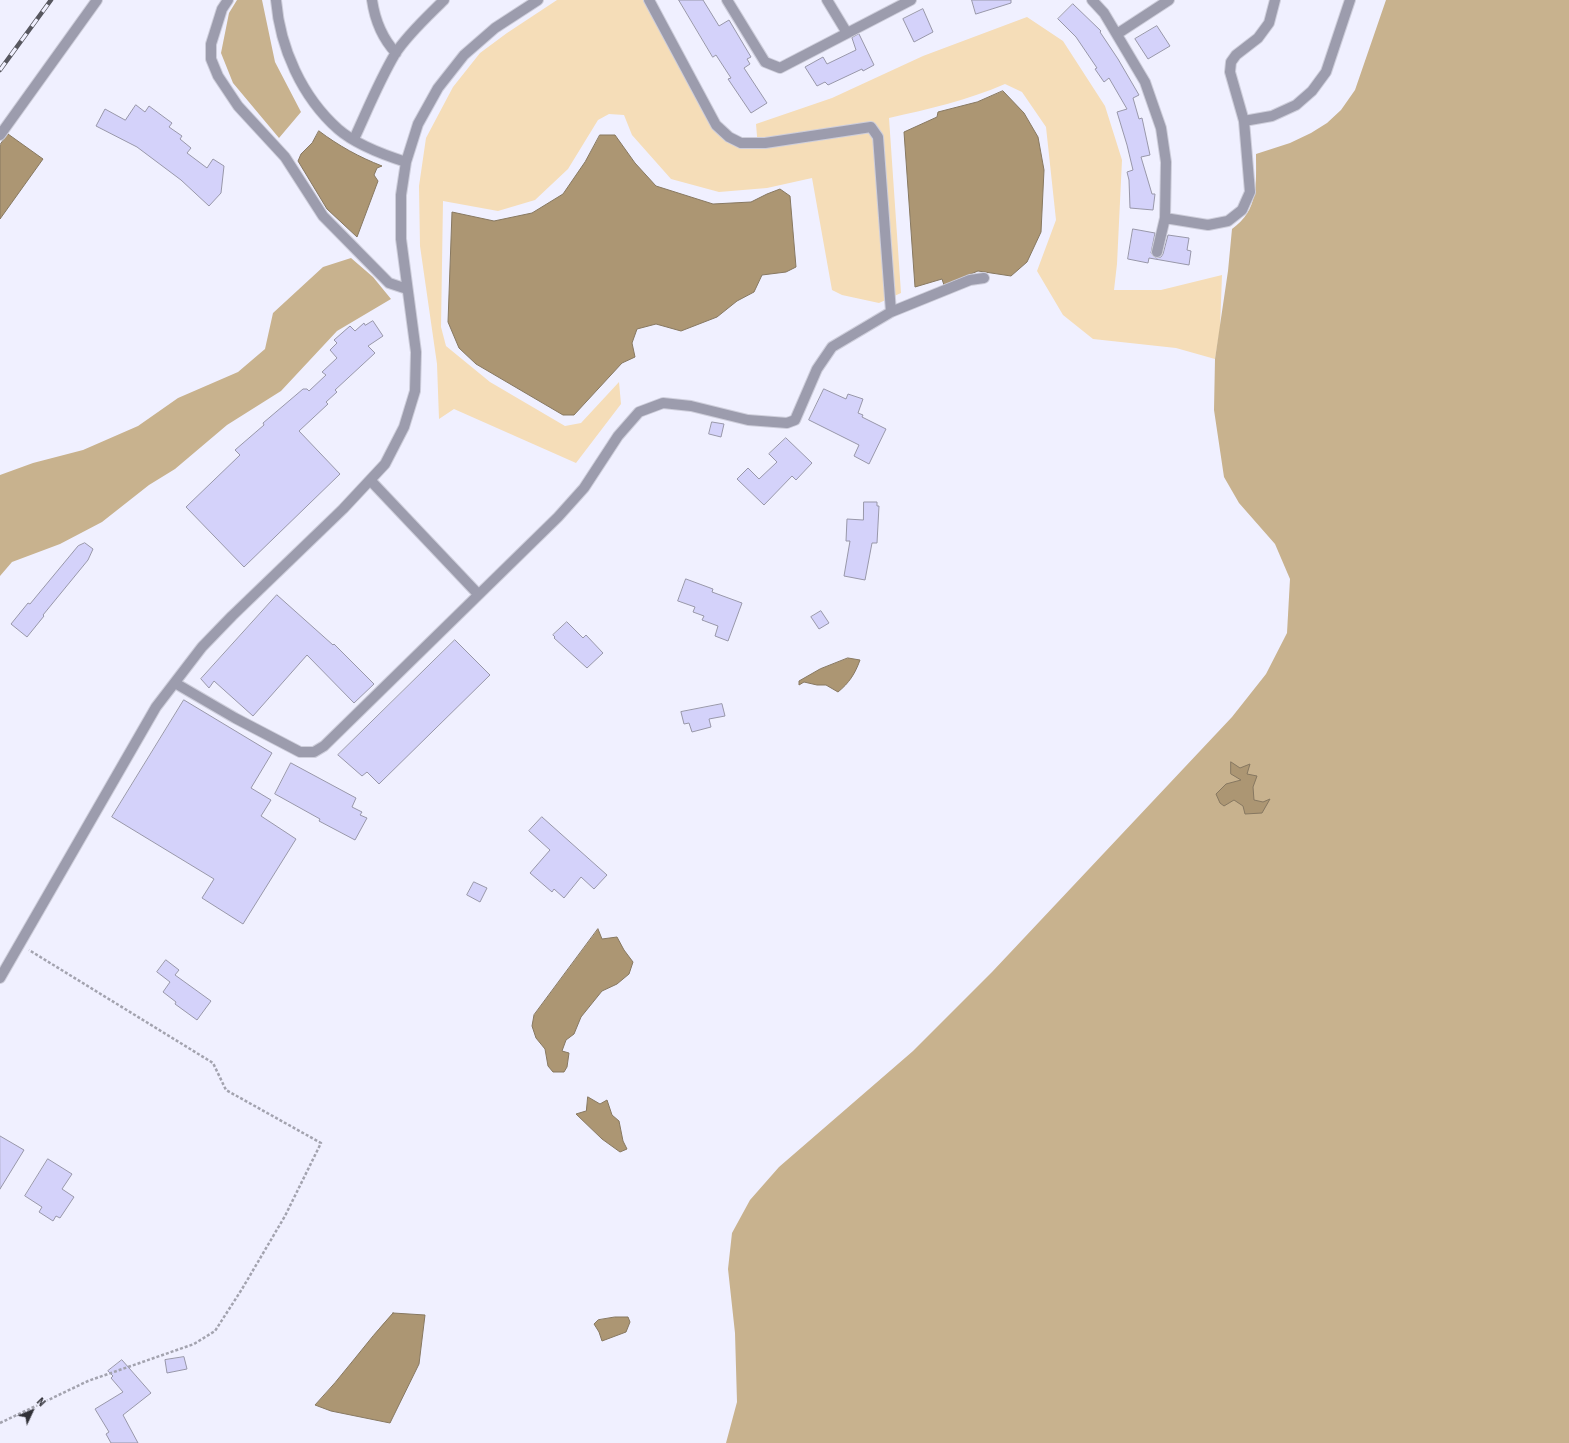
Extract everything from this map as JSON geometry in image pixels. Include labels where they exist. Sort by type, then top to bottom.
[{"type":"street","points":[[0,135],[97,0]]},
{"type":"street","points":[[228,0],[222,10],[211,44],[211,59],[218,76],[238,106],[285,157],[324,216],[389,283],[407,289]]},
{"type":"street","points":[[276,0],[282,36],[297,75],[312,102],[338,130],[387,156],[406,162]]},
{"type":"street","points":[[372,0],[374,17],[386,43],[396,53]]},
{"type":"street","points":[[354,139],[396,53],[421,23],[444,0]]},
{"type":"street","points":[[0,978],[156,707],[202,648],[232,616],[343,510],[371,481],[384,464],[404,427],[415,391],[416,352],[401,239],[401,195],[406,162],[418,124],[438,88],[464,55],[494,28],[538,0]]},
{"type":"street","points":[[649,0],[716,125],[729,137],[741,143],[765,143],[871,127],[878,137],[891,312]]},
{"type":"street","points":[[727,0],[765,62],[780,68],[911,0]]},
{"type":"street","points":[[827,0],[847,33]]},
{"type":"street","points":[[1092,0],[1104,13],[1144,82],[1161,128],[1166,162],[1165,218],[1157,252]]},
{"type":"street","points":[[1117,34],[1152,4],[1169,0]]},
{"type":"street","points":[[1165,218],[1208,225],[1228,220],[1242,210],[1250,192],[1244,121],[1230,72],[1231,62],[1236,55],[1258,38],[1269,23],[1274,0]]},
{"type":"street","points":[[1244,121],[1272,116],[1296,105],[1312,91],[1326,72],[1350,0]]},
{"type":"street","points":[[175,683],[235,718],[300,752],[314,752],[324,746],[558,517],[584,488],[618,436],[639,412],[663,403],[690,406],[748,420],[787,423],[795,420],[817,369],[832,347],[891,312],[970,280],[984,278]]},
{"type":"street","points":[[371,481],[478,594]]},
{"type":"path","points":[[0,1423],[88,1381],[194,1344],[215,1331],[242,1289],[285,1216],[321,1143],[226,1090],[213,1063],[20,944]]},
{"type":"shaded area","points":[[237,0],[262,0],[275,62],[301,112],[279,138],[233,83],[221,53],[229,13]]},
{"type":"shaded area","points":[[557,0],[645,0],[715,130],[737,147],[758,148],[756,124],[832,98],[923,56],[1027,17],[1063,41],[1105,106],[1122,160],[1117,264],[1114,290],[1161,290],[1222,275],[1220,329],[1215,359],[1176,348],[1093,339],[1063,315],[1037,271],[1056,220],[1046,127],[1022,92],[1005,84],[991,90],[934,108],[889,118],[901,293],[879,303],[842,295],[832,290],[812,178],[767,188],[719,192],[671,179],[632,135],[624,115],[609,114],[598,120],[568,169],[535,200],[498,211],[443,201],[441,327],[446,346],[490,382],[565,426],[581,423],[619,382],[621,404],[576,463],[454,409],[439,419],[437,364],[420,246],[419,186],[426,138],[453,87],[480,53]]},
{"type":"shaded area","points":[[1386,0],[1569,0],[1569,1443],[726,1443],[737,1402],[735,1333],[728,1269],[732,1233],[750,1200],[779,1167],[913,1051],[992,972],[1232,717],[1266,674],[1287,633],[1290,579],[1275,544],[1239,503],[1224,477],[1214,410],[1215,359],[1228,271],[1232,229],[1241,222],[1247,213],[1254,196],[1256,186],[1256,154],[1290,143],[1327,123],[1341,110],[1355,90]]},
{"type":"shaded area","points":[[1003,91],[1024,113],[1038,137],[1044,170],[1041,232],[1027,262],[1011,276],[978,271],[944,285],[942,279],[915,287],[904,132],[937,117],[938,112],[977,102]]},
{"type":"shaded area","points":[[319,131],[349,151],[382,166],[377,168],[374,175],[378,181],[357,237],[327,209],[298,161],[301,154],[312,143]]},
{"type":"shaded area","points":[[8,134],[43,159],[0,219],[0,145]]},
{"type":"shaded area","points":[[600,135],[615,135],[635,163],[656,186],[713,204],[751,202],[780,189],[790,196],[796,267],[786,272],[762,275],[754,292],[737,301],[717,317],[681,331],[656,324],[637,329],[632,343],[635,357],[622,363],[574,415],[563,415],[476,364],[459,348],[448,322],[452,212],[494,221],[532,213],[563,194],[585,162]]},
{"type":"shaded area","points":[[351,258],[373,277],[391,299],[337,331],[281,391],[227,425],[175,469],[149,485],[102,522],[60,544],[12,562],[0,576],[0,475],[33,463],[83,450],[138,426],[178,398],[238,372],[265,349],[273,313],[323,267]]},
{"type":"shaded area","points":[[848,658],[860,660],[851,678],[838,692],[826,685],[817,685],[804,682],[799,685],[799,681],[820,669]]},
{"type":"shaded area","points":[[1231,762],[1240,768],[1250,764],[1247,774],[1257,776],[1253,787],[1254,800],[1263,802],[1270,799],[1262,813],[1245,814],[1243,806],[1234,800],[1224,806],[1220,803],[1216,794],[1226,784],[1241,780],[1231,774]]},
{"type":"shaded area","points":[[598,929],[602,939],[617,937],[633,962],[629,974],[617,984],[602,991],[581,1017],[574,1034],[566,1040],[562,1051],[569,1053],[567,1067],[564,1072],[553,1072],[548,1066],[545,1049],[536,1038],[532,1026],[534,1015]]},
{"type":"shaded area","points":[[588,1097],[600,1104],[607,1100],[612,1115],[619,1121],[623,1141],[627,1149],[620,1152],[602,1139],[576,1114],[586,1111]]},
{"type":"shaded area","points":[[393,1313],[425,1315],[419,1364],[390,1423],[331,1411],[315,1405],[373,1336]]},
{"type":"shaded area","points":[[615,1317],[628,1317],[630,1322],[626,1332],[602,1341],[594,1324],[598,1320]]},
{"type":"building","points":[[679,0],[703,0],[719,26],[729,20],[751,57],[747,59],[750,64],[744,68],[767,103],[751,113],[728,79],[731,78],[716,55],[713,57]]},
{"type":"building","points":[[972,0],[1011,0],[1011,3],[976,14]]},
{"type":"building","points":[[1073,4],[1101,31],[1100,32],[1139,95],[1133,98],[1139,119],[1142,118],[1150,155],[1141,157],[1152,194],[1155,194],[1153,210],[1130,208],[1129,180],[1127,172],[1133,170],[1117,112],[1127,109],[1109,78],[1104,82],[1095,69],[1097,68],[1076,37],[1058,19]]},
{"type":"building","points":[[923,9],[933,32],[914,42],[903,19]]},
{"type":"building","points":[[1157,26],[1170,46],[1148,59],[1135,39]]},
{"type":"building","points":[[859,34],[874,65],[828,85],[825,82],[817,86],[805,67],[823,57],[827,64],[856,50],[852,38]]},
{"type":"building","points":[[136,105],[145,112],[149,106],[172,123],[169,127],[182,136],[180,139],[191,148],[187,153],[207,168],[213,159],[224,166],[221,193],[209,206],[181,180],[137,147],[96,126],[105,109],[125,120]]},
{"type":"building","points":[[1133,229],[1155,233],[1151,253],[1156,258],[1161,257],[1163,254],[1168,235],[1189,238],[1187,250],[1191,251],[1189,265],[1149,258],[1148,263],[1128,259]]},
{"type":"building","points":[[373,321],[383,336],[368,346],[375,353],[335,390],[337,392],[326,402],[328,404],[299,431],[340,474],[244,567],[186,507],[240,455],[235,450],[264,425],[263,423],[303,389],[307,389],[309,391],[326,375],[322,372],[337,358],[330,350],[337,343],[334,340],[350,326],[355,331],[364,323],[365,325]]},
{"type":"building","points":[[824,389],[846,399],[848,394],[863,399],[858,413],[863,415],[862,417],[886,429],[869,464],[854,456],[859,445],[809,420]]},
{"type":"building","points":[[712,422],[724,424],[721,437],[709,434]]},
{"type":"building","points":[[786,438],[812,463],[796,480],[792,476],[764,505],[737,479],[748,468],[759,479],[777,462],[769,454]]},
{"type":"building","points":[[864,502],[877,502],[877,506],[879,506],[877,543],[872,543],[865,580],[844,576],[850,541],[846,541],[847,519],[863,520]]},
{"type":"building","points":[[85,543],[93,549],[88,560],[27,637],[11,624],[28,603],[30,604],[78,546]]},
{"type":"building","points":[[686,579],[713,589],[712,592],[742,603],[728,641],[715,636],[718,626],[702,620],[704,616],[693,612],[695,607],[678,601]]},
{"type":"building","points":[[277,595],[333,645],[334,644],[374,684],[354,703],[307,655],[253,716],[214,681],[209,688],[201,679]]},
{"type":"building","points":[[821,611],[829,623],[819,629],[811,617]]},
{"type":"building","points":[[567,622],[583,638],[586,635],[603,653],[587,668],[554,638],[555,637],[553,635]]},
{"type":"building","points":[[455,640],[490,675],[379,784],[367,772],[362,776],[338,755]]},
{"type":"building","points":[[184,700],[272,753],[251,788],[271,800],[261,816],[296,839],[243,924],[202,898],[214,879],[112,817]]},
{"type":"building","points":[[722,704],[725,716],[709,719],[711,727],[692,732],[689,723],[684,724],[681,712]]},
{"type":"building","points":[[291,763],[356,798],[352,807],[362,812],[360,815],[367,818],[355,840],[319,821],[320,819],[275,794]]},
{"type":"building","points":[[542,817],[607,875],[594,889],[581,877],[564,898],[554,889],[552,892],[530,873],[550,850],[529,831]]},
{"type":"building","points":[[474,882],[487,888],[480,902],[467,895]]},
{"type":"building","points":[[166,960],[179,970],[175,975],[211,1001],[197,1020],[175,1004],[176,1002],[163,992],[170,982],[157,972]]},
{"type":"building","points":[[0,1136],[24,1150],[0,1189]]},
{"type":"building","points":[[48,1159],[72,1174],[62,1189],[74,1197],[60,1218],[56,1216],[53,1221],[39,1212],[42,1207],[25,1196]]},
{"type":"building","points":[[184,1357],[187,1369],[167,1373],[165,1360]]},
{"type":"building","points":[[122,1360],[151,1393],[123,1415],[138,1443],[111,1443],[106,1434],[109,1432],[95,1409],[123,1392],[111,1378],[113,1376],[108,1371]]},
{"type":"railway","points":[[0,70],[51,0]]}]
